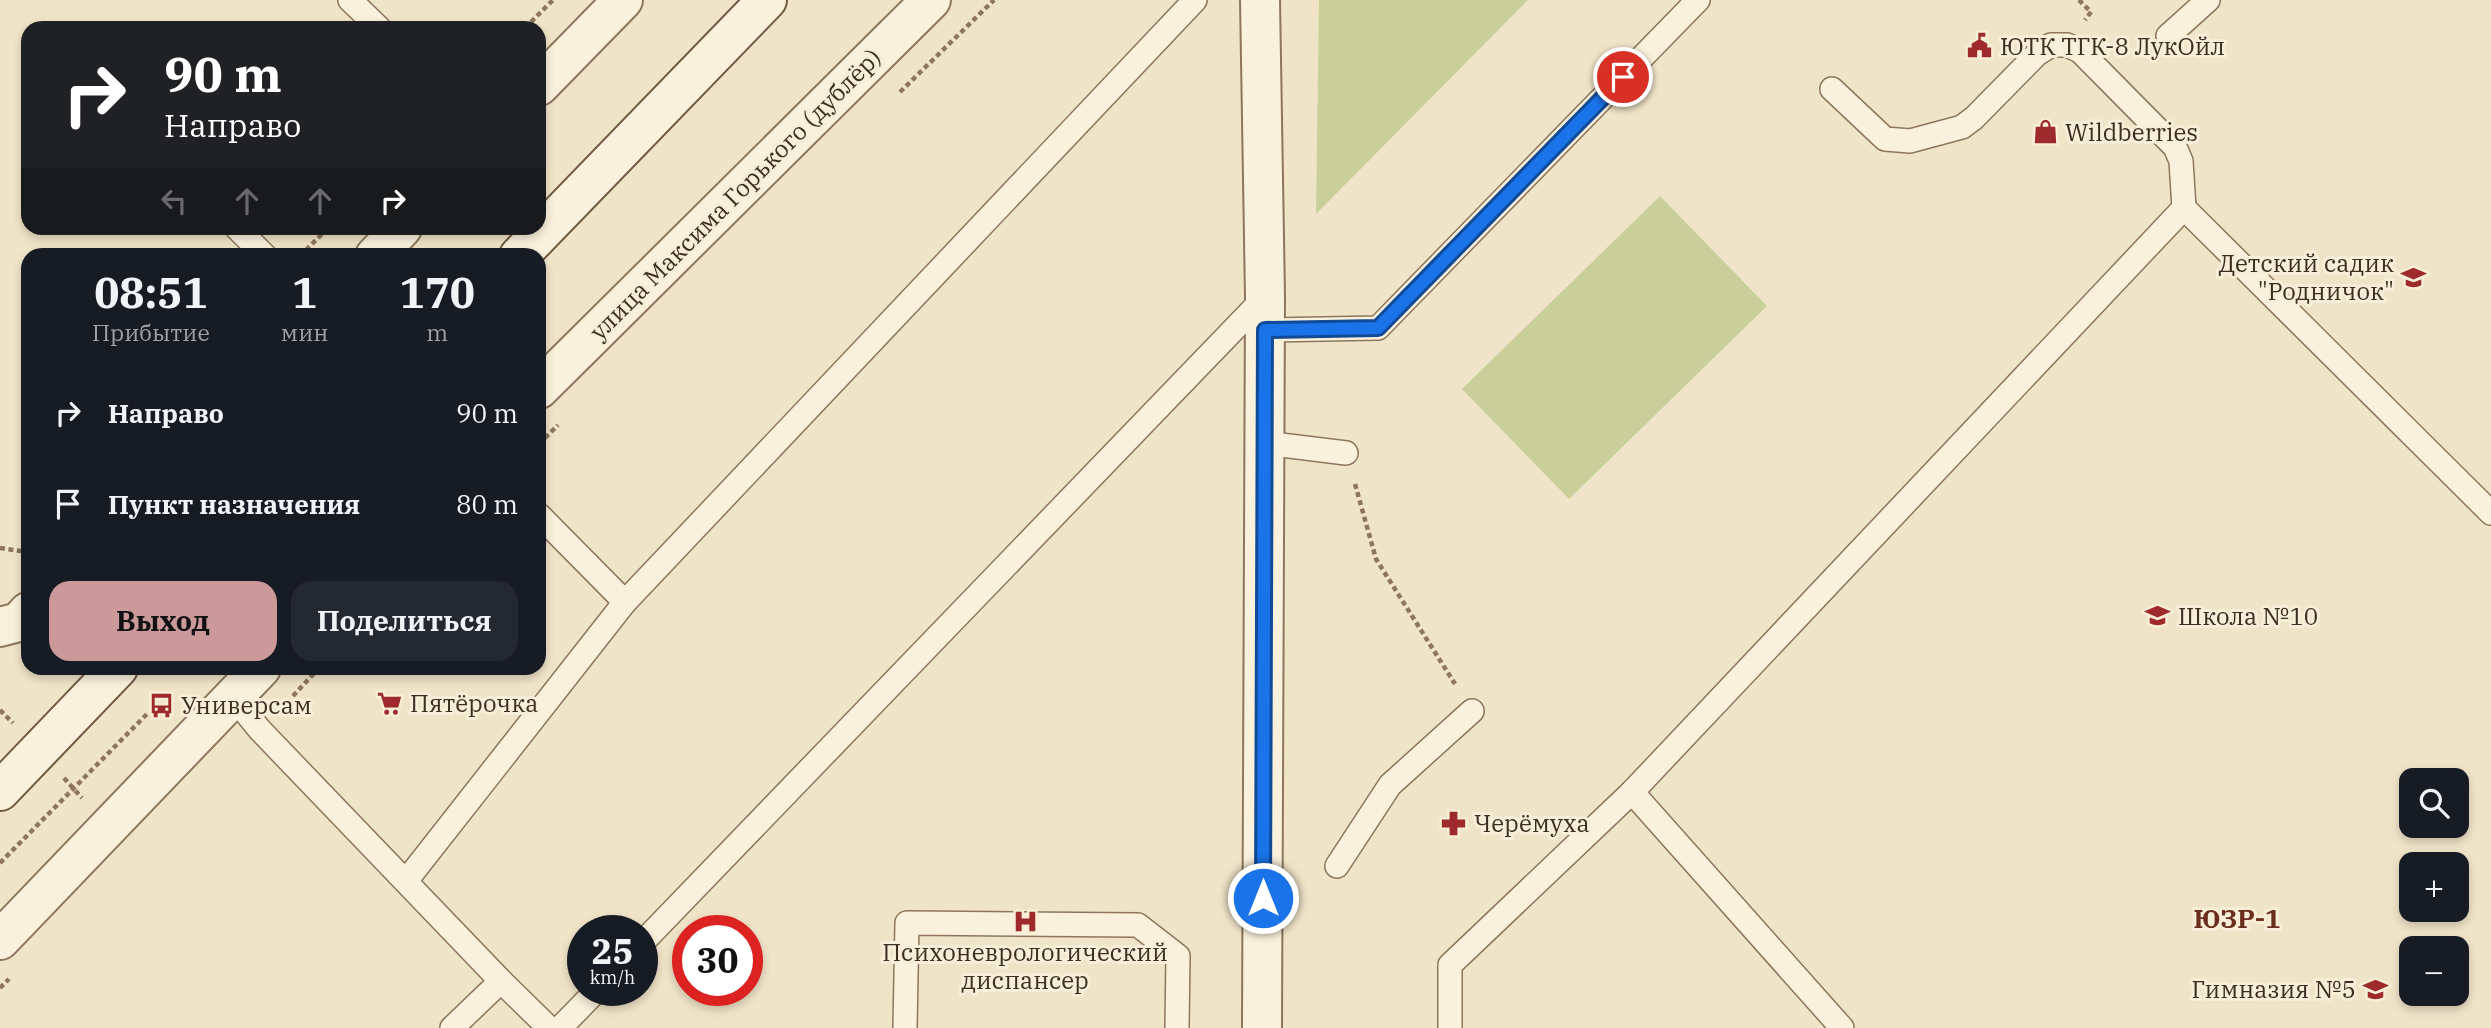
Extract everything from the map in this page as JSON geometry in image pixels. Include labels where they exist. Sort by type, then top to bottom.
[{"type":"street","points":[[546,79],[623,0]]},
{"type":"street","points":[[546,228],[766,0]]},
{"type":"street","name":"улица Максима Горького (дублёр)","points":[[546,382],[931,0]]},
{"type":"street","points":[[1259,0],[1265,313],[1262,1028]]},
{"type":"street","points":[[382,248],[395,235]]},
{"type":"street","points":[[527,248],[539,235]]},
{"type":"street","points":[[0,627],[21,619]]},
{"type":"street","points":[[0,791],[111,675]]},
{"type":"street","points":[[0,940],[254,675]]},
{"type":"lane","points":[[407,881],[625,602],[1195,0]]},
{"type":"lane","points":[[658,927],[1265,313],[1378,328],[1698,0]]},
{"type":"lane","points":[[2168,36],[2208,0]]},
{"type":"lane","points":[[354,1],[373,21]]},
{"type":"lane","points":[[1832,89],[1885,139],[1910,141],[1962,127],[2037,54],[2051,45],[2067,45],[2080,51],[2175,147],[2181,161],[2184,208],[2491,513]]},
{"type":"lane","points":[[1450,1028],[1450,965],[1632,792],[2184,208]]},
{"type":"lane","points":[[244,235],[257,248]]},
{"type":"lane","points":[[1265,443],[1346,453]]},
{"type":"lane","points":[[546,522],[625,602]]},
{"type":"lane","points":[[233,697],[260,730],[549,1028]]},
{"type":"lane","points":[[1337,866],[1390,785],[1472,711]]},
{"type":"lane","points":[[1632,792],[1842,1028]]},
{"type":"lane","points":[[905,1028],[907,923],[1138,925],[1178,956],[1177,1028]]},
{"type":"lane","points":[[452,1028],[501,981]]},
{"type":"lane","points":[[561,1028],[582,1006]]},
{"type":"path","points":[[532,21],[553,0]]},
{"type":"path","points":[[308,248],[321,235]]},
{"type":"path","points":[[1346,453],[1376,559],[1472,711]]},
{"type":"path","points":[[0,548],[21,551]]},
{"type":"path","points":[[0,863],[147,714]]},
{"type":"green space","points":[[1319,0],[1528,0],[1316,214]]},
{"type":"green space","points":[[1660,196],[1767,306],[1569,499],[1462,389]]},
{"type":"place","name":"ЮТК ТГК-8 ЛукОйл","points":[[1980,46]]},
{"type":"place","name":"Wildberries","points":[[2045,132]]},
{"type":"place","name":"Детский садик \"Родничок\"","points":[[2414,277]]},
{"type":"place","name":"Школа №10","points":[[2158,616]]},
{"type":"place","name":"Пятёрочка","points":[[390,703]]},
{"type":"place","name":"Универсам","points":[[161,705]]},
{"type":"place","name":"Черёмуха","points":[[1454,823]]},
{"type":"place","name":"Психоневрологический диспансер","points":[[1025,921]]},
{"type":"place","name":"Гимназия №5","points":[[2376,989]]},
{"type":"district","name":"ЮЗР-1","points":[[2237,918]]},
{"type":"route","points":[[1263,898],[1265,330],[1378,328],[1623,77]]}]
